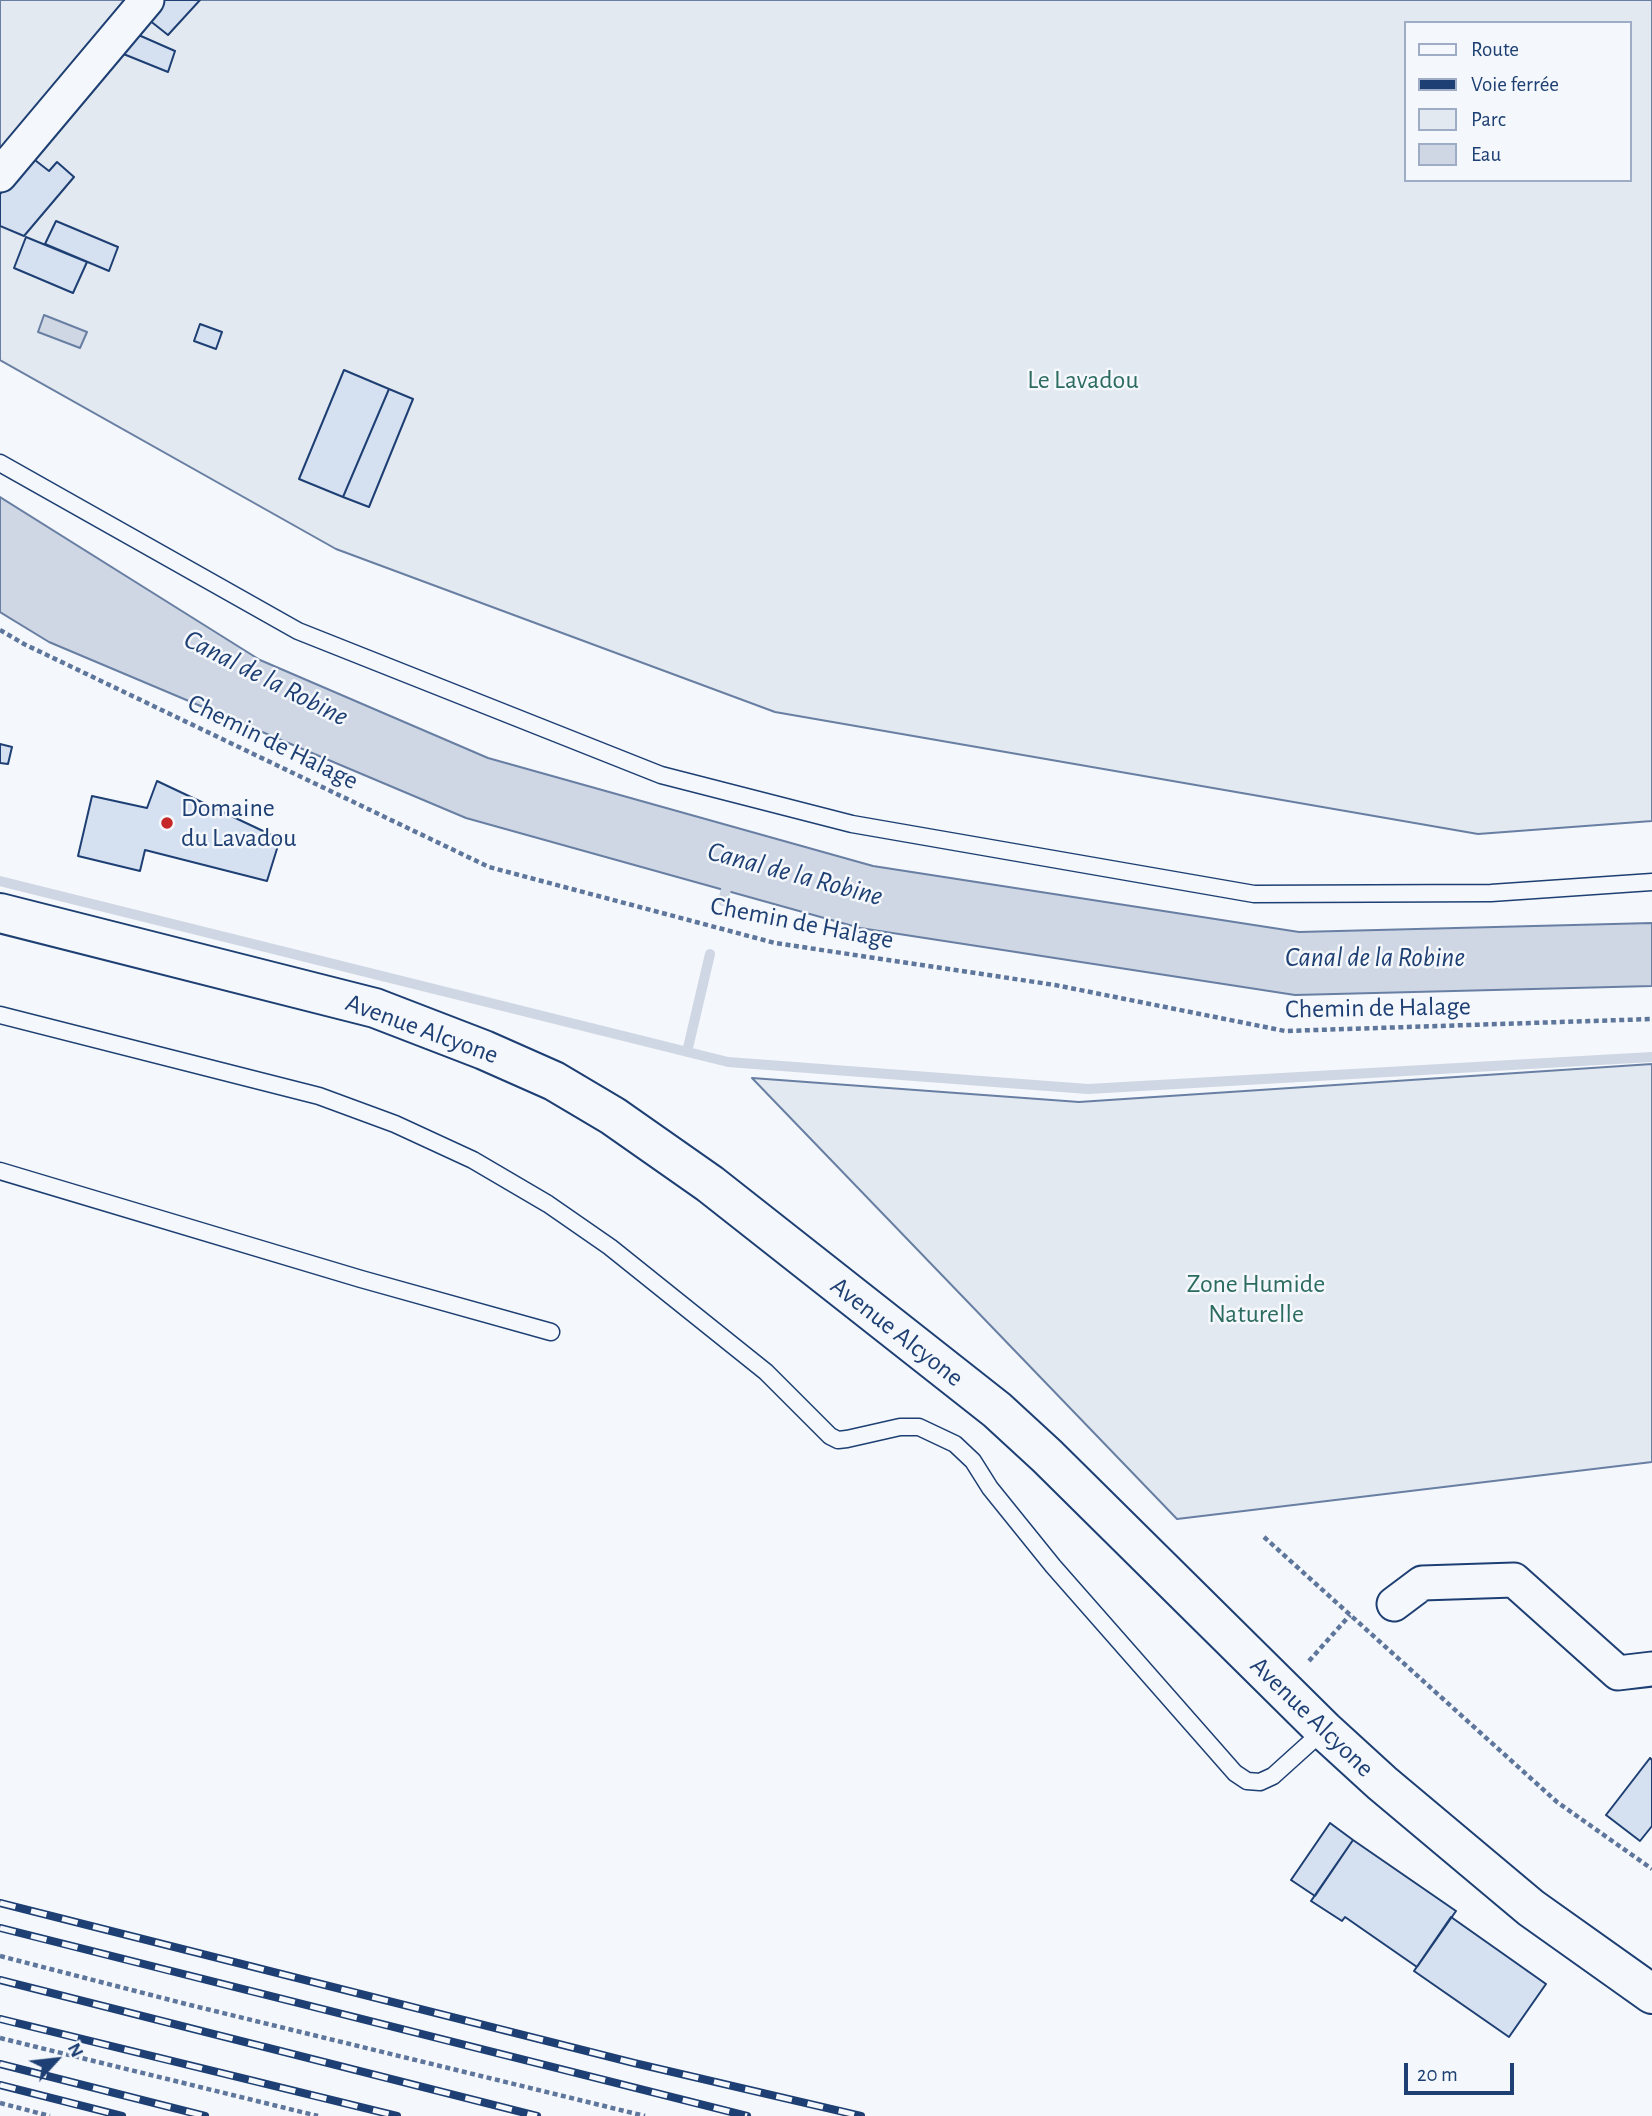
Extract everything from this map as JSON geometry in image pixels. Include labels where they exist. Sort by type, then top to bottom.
[{"type":"street","points":[[0,175],[147,0]]},
{"type":"street","name":"Avenue Alcyone","points":[[0,913],[375,1008],[484,1050],[554,1081],[613,1116],[710,1184],[997,1410],[1324,1730],[1382,1783],[1520,1899],[1652,1994]]},
{"type":"street","points":[[1394,1604],[1422,1583],[1514,1580],[1618,1673],[1652,1669]]},
{"type":"lane","points":[[0,463],[298,631],[661,775],[840,821],[1254,894],[1490,893],[1652,882]]},
{"type":"lane","points":[[0,1015],[319,1096],[395,1124],[473,1160],[548,1204],[610,1247],[766,1372],[830,1436],[838,1440],[900,1427],[919,1427],[955,1444],[973,1461],[990,1488],[1053,1566],[1235,1773],[1247,1781],[1260,1782],[1273,1776],[1324,1730]]},
{"type":"lane","points":[[0,1171],[362,1279],[551,1332]]},
{"type":"path","name":"Chemin de Halage","points":[[0,630],[24,644],[489,867],[775,943],[1055,985],[1285,1031],[1652,1019]]},
{"type":"path","points":[[1264,1537],[1557,1802],[1652,1869]]},
{"type":"path","points":[[1283,1690],[1350,1615]]},
{"type":"path","points":[[0,1956],[645,2116]]},
{"type":"path","points":[[0,2038],[318,2116]]},
{"type":"path","points":[[0,2103],[50,2116]]},
{"type":"green space","name":"Le Lavadou","points":[[0,0],[1652,0],[1652,821],[1478,834],[775,712],[336,549],[0,360]]},
{"type":"green space","name":"Zone Humide Naturelle","points":[[1652,1064],[1652,1462],[1177,1519],[752,1078],[1079,1102]]},
{"type":"water","points":[[44,315],[87,332],[80,348],[38,332]]},
{"type":"water","name":"Canal de la Robine","points":[[0,497],[260,660],[488,758],[873,866],[1299,932],[1652,923],[1652,986],[1295,995],[860,928],[466,818],[49,642],[0,612]]},
{"type":"building","points":[[158,0],[200,0],[168,35],[144,16]]},
{"type":"building","points":[[134,33],[175,51],[168,72],[121,53]]},
{"type":"building","points":[[31,157],[49,171],[57,162],[74,177],[24,236],[0,226],[0,194]]},
{"type":"building","points":[[56,221],[118,247],[109,271],[45,244]]},
{"type":"building","points":[[26,237],[87,262],[73,293],[14,268]]},
{"type":"building","points":[[200,324],[222,332],[216,349],[194,341]]},
{"type":"building","points":[[344,370],[389,389],[343,497],[299,479]]},
{"type":"building","points":[[389,389],[413,399],[369,507],[343,497]]},
{"type":"building","points":[[0,744],[12,747],[8,764],[0,763]]},
{"type":"building","name":"Domaine du Lavadou","points":[[157,781],[280,839],[267,881],[145,850],[140,871],[78,856],[92,796],[147,808]]},
{"type":"building","points":[[1650,1758],[1652,1826],[1640,1841],[1606,1815]]},
{"type":"building","points":[[1330,1823],[1353,1840],[1315,1896],[1291,1880]]},
{"type":"building","points":[[1353,1840],[1456,1911],[1417,1967],[1345,1917],[1342,1921],[1311,1901]]},
{"type":"building","points":[[1451,1917],[1546,1984],[1509,2037],[1414,1971]]},
{"type":"waterway","name":"Canal de la Robine","points":[[723,901],[729,878]]},
{"type":"waterway","points":[[0,881],[728,1062],[1088,1089],[1652,1057]]},
{"type":"waterway","points":[[687,1052],[710,954]]},
{"type":"railway","points":[[0,1903],[634,2063],[861,2116]]},
{"type":"railway","points":[[0,1928],[747,2116]]},
{"type":"railway","points":[[0,1980],[537,2116]]},
{"type":"railway","points":[[0,2019],[397,2116]]},
{"type":"railway","points":[[0,2064],[205,2116]]},
{"type":"railway","points":[[0,2085],[122,2116]]},
{"type":"place","name":"Domaine du Lavadou","points":[[167,823]]}]
